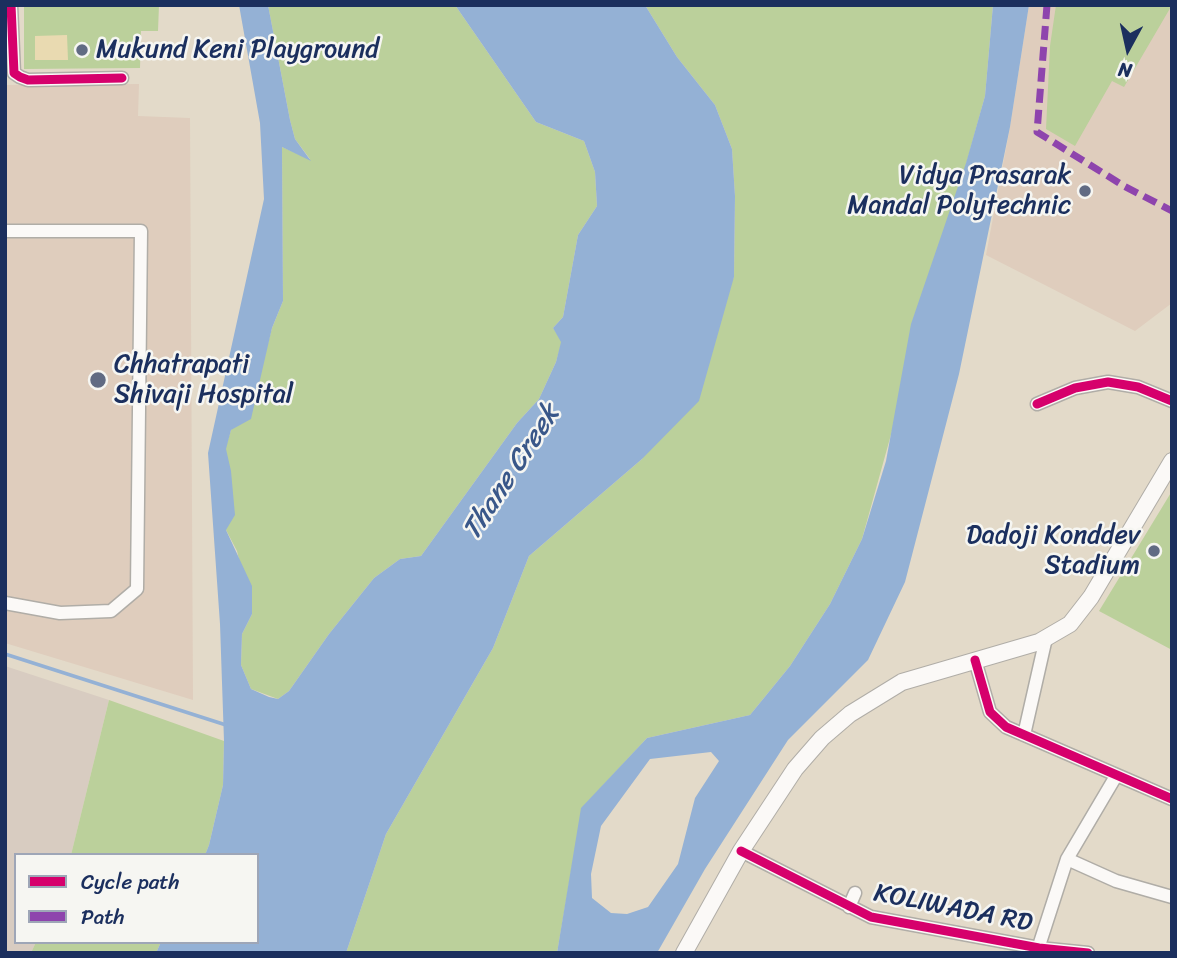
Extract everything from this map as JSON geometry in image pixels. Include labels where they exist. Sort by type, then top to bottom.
[{"type":"main road","points":[[684,953],[741,851],[795,769],[822,737],[850,714],[902,681],[1046,638],[1070,624],[1091,597],[1172,461]]},
{"type":"street","points":[[11,5],[15,73],[20,78],[122,78]]},
{"type":"street","points":[[5,231],[141,231],[137,589],[111,611],[60,613],[5,603]]},
{"type":"street","points":[[1037,404],[1075,388],[1108,382],[1138,387],[1172,401]]},
{"type":"street","points":[[1024,735],[1046,638]]},
{"type":"street","points":[[975,660],[990,712],[1006,727],[1172,799]]},
{"type":"street","points":[[1038,950],[1067,859],[1116,776]]},
{"type":"street","name":"KOLIWADA RD","points":[[741,851],[871,917],[1038,950],[1088,953]]},
{"type":"street","points":[[1067,859],[1116,881],[1172,897]]},
{"type":"street","points":[[849,907],[855,893]]},
{"type":"shaded area","name":"Vidya Prasarak Mandal Polytechnic","points":[[1029,5],[1172,5],[1172,303],[1135,331],[986,255]]},
{"type":"shaded area","name":"Chhatrapati Shivaji Hospital","points":[[139,84],[138,116],[190,118],[193,700],[5,643],[5,85]]},
{"type":"shaded area","points":[[5,666],[109,700],[71,853],[14,853],[14,944],[35,944],[31,953],[5,953]]},
{"type":"green space","name":"Mukund Keni Playground","points":[[24,5],[159,5],[158,31],[141,31],[140,68],[24,69]]},
{"type":"green space","points":[[268,5],[455,5],[536,122],[584,141],[595,172],[597,206],[578,235],[563,317],[553,328],[562,341],[556,362],[539,399],[517,423],[421,556],[400,559],[374,578],[329,634],[289,691],[278,699],[251,689],[241,665],[242,634],[252,614],[237,551],[226,530],[225,449],[231,430],[262,366],[272,328],[283,301],[282,147],[310,159],[295,139]]},
{"type":"green space","points":[[645,5],[993,5],[985,96],[862,539],[830,604],[790,666],[750,715],[647,738],[582,808],[557,953],[346,953],[386,834],[493,648],[529,556],[642,459],[734,277],[735,196],[732,149],[715,105],[677,57]]},
{"type":"green space","points":[[1056,5],[1172,5],[1124,87],[1112,81],[1075,146],[1046,129],[1050,46]]},
{"type":"green space","name":"Dadoji Konddev Stadium","points":[[1172,491],[1172,650],[1099,611]]},
{"type":"green space","points":[[109,700],[224,741],[223,785],[206,853],[71,853]]},
{"type":"green space","points":[[35,944],[160,944],[156,953],[31,953]]},
{"type":"sand","points":[[67,35],[68,60],[35,60],[35,36]]},
{"type":"water","name":"Thane Creek","points":[[239,5],[268,5],[295,139],[311,161],[282,147],[283,301],[272,328],[251,419],[231,430],[226,449],[235,515],[226,530],[252,586],[252,614],[242,634],[241,665],[251,689],[269,697],[278,699],[289,691],[329,634],[374,578],[400,559],[421,556],[517,423],[539,399],[556,362],[561,342],[553,328],[563,317],[578,235],[597,206],[595,172],[584,141],[536,122],[455,5],[645,5],[677,57],[715,105],[732,149],[735,196],[734,277],[699,401],[642,459],[529,556],[493,648],[386,834],[346,953],[156,953],[160,944],[259,944],[259,853],[206,853],[223,785],[224,741],[220,624],[208,453],[264,199],[260,123]]},
{"type":"water","points":[[993,5],[1029,5],[1010,127],[959,374],[905,582],[868,660],[788,740],[705,869],[657,953],[557,953],[581,808],[647,738],[750,715],[790,666],[830,604],[862,539],[886,461],[911,324],[966,163],[985,96]],"holes":[[[711,752],[719,761],[695,798],[678,864],[648,907],[627,914],[611,913],[592,898],[591,874],[601,826],[650,759]]]},
{"type":"waterway","points":[[5,654],[226,725]]},
{"type":"marked path","points":[[1047,5],[1037,132],[1124,186],[1172,211]]},
{"type":"cycle path","points":[[11,5],[14,73],[20,77],[28,80],[122,78]]},
{"type":"cycle path","points":[[1037,404],[1075,388],[1108,382],[1138,387],[1172,401]]},
{"type":"cycle path","points":[[975,660],[990,712],[1006,727],[1172,799]]},
{"type":"cycle path","points":[[741,851],[871,917],[1039,948],[1088,953]]},
{"type":"place","name":"Mukund Keni Playground","points":[[82,50]]},
{"type":"place","name":"Vidya Prasarak Mandal Polytechnic","points":[[1085,191]]},
{"type":"place","name":"Chhatrapati Shivaji Hospital","points":[[98,380]]},
{"type":"place","name":"Dadoji Konddev Stadium","points":[[1154,551]]}]
